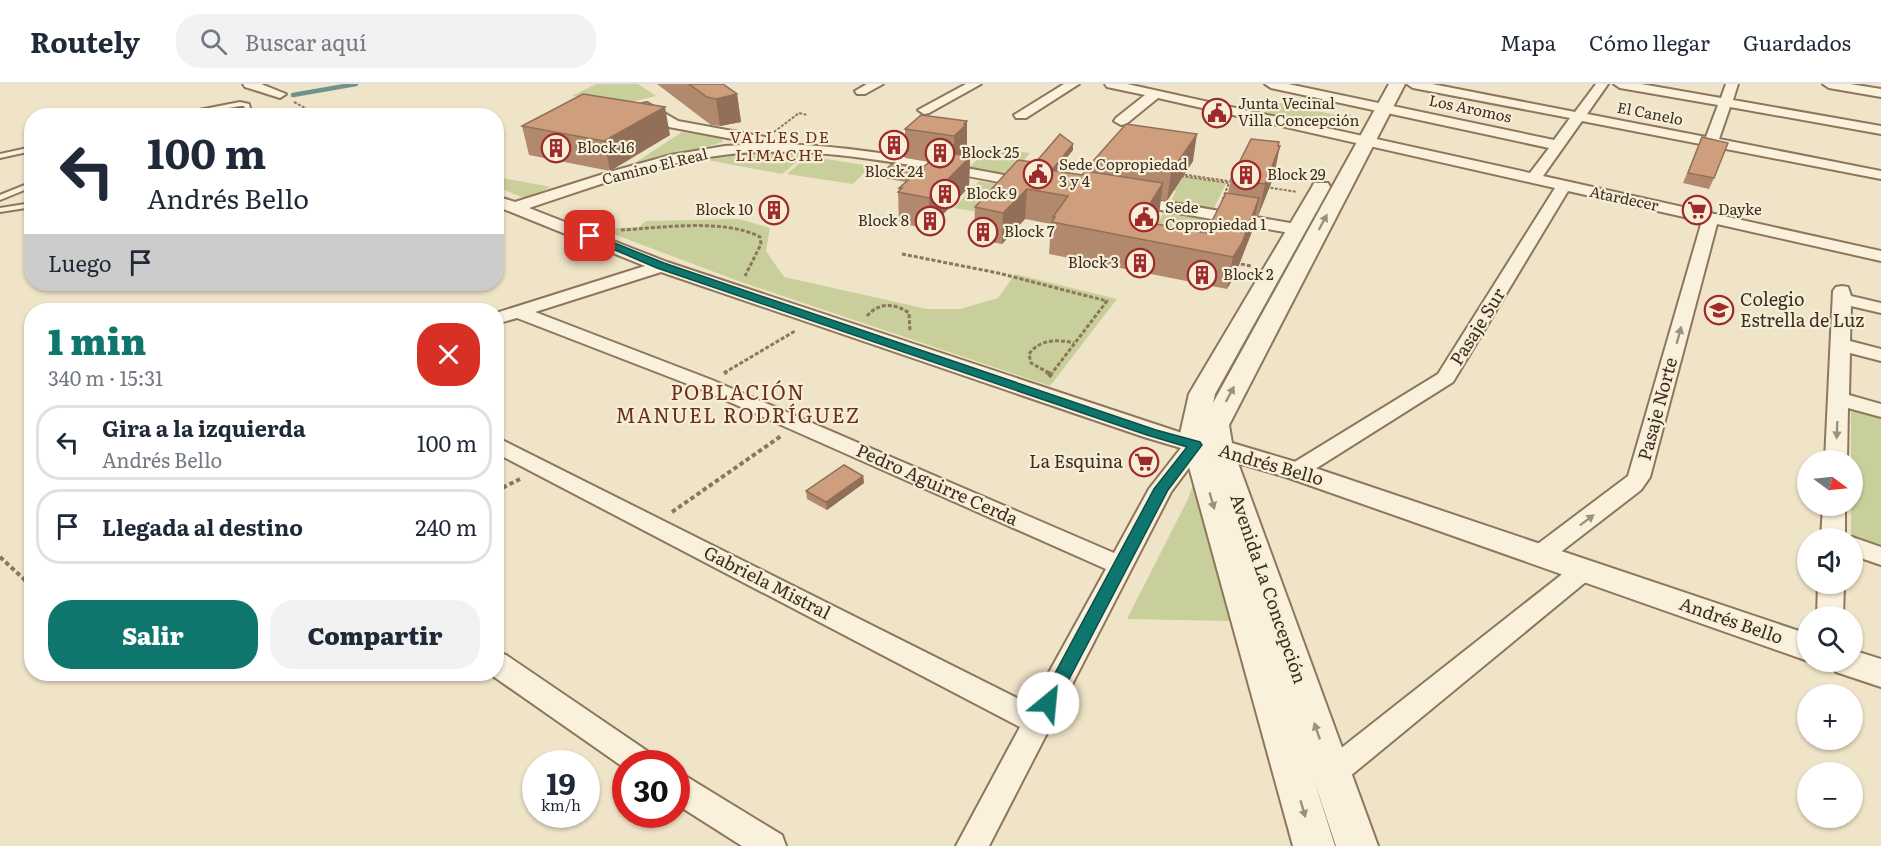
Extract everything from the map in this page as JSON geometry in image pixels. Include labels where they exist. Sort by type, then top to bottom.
[{"type":"street","points":[[249,84],[280,94]]},
{"type":"street","points":[[861,91],[877,84]]},
{"type":"street","points":[[924,110],[975,84]]},
{"type":"street","points":[[1021,115],[1073,84]]},
{"type":"street","name":"Atardecer","points":[[1111,84],[1881,256]]},
{"type":"street","name":"Los Aromos","points":[[1271,84],[1369,99],[1385,107],[1556,145]]},
{"type":"street","name":"Avenida La Concepción","points":[[1357,846],[1332,773],[1196,420],[1202,394],[1296,228],[1357,140],[1385,107],[1397,84]]},
{"type":"street","name":"El Canelo","points":[[1413,84],[1881,175]]},
{"type":"street","points":[[1533,179],[1602,84]]},
{"type":"street","points":[[1620,84],[1881,130]]},
{"type":"street","points":[[1711,143],[1732,84]]},
{"type":"street","points":[[1829,84],[1881,93]]},
{"type":"street","points":[[1121,121],[1155,94]]},
{"type":"street","name":"Avenida La Concepción","points":[[1314,846],[1207,447],[1218,417],[1357,140],[1369,99]]},
{"type":"street","points":[[643,107],[674,124],[800,147]]},
{"type":"street","points":[[725,150],[736,142],[736,138],[731,134]]},
{"type":"street","name":"Camino El Real","points":[[515,207],[661,163],[725,150],[800,147],[1051,187]]},
{"type":"street","name":"Pasaje Sur","points":[[1296,471],[1446,378],[1563,186]]},
{"type":"street","points":[[1115,198],[1296,228]]},
{"type":"street","name":"Andrés Bello","points":[[504,203],[661,266],[1152,432],[1296,471],[1797,644]]},
{"type":"street","name":"Pasaje Norte","points":[[1540,555],[1633,485],[1639,477],[1711,218]]},
{"type":"street","points":[[504,316],[661,266]]},
{"type":"street","points":[[1836,450],[1842,295],[1881,308]]},
{"type":"street","name":"Pedro Aguirre Cerda","points":[[518,312],[705,384],[1121,566]]},
{"type":"street","points":[[1841,345],[1881,355]]},
{"type":"street","points":[[1839,399],[1881,411]]},
{"type":"street","points":[[972,846],[1161,489],[1207,447]]},
{"type":"street","name":"Gabriela Mistral","points":[[504,448],[1037,722]]},
{"type":"street","points":[[1863,550],[1881,556]]},
{"type":"street","points":[[1332,773],[1584,570]]},
{"type":"street","points":[[1863,667],[1881,673]]},
{"type":"street","points":[[504,669],[622,750]]},
{"type":"street","points":[[690,796],[770,846]]},
{"type":"lane","points":[[217,108],[240,104],[247,105],[248,108]]},
{"type":"lane","points":[[0,156],[24,151]]},
{"type":"lane","points":[[0,198],[24,188]]},
{"type":"lane","points":[[0,210],[24,206]]},
{"type":"path","points":[[280,94],[306,108]]},
{"type":"path","points":[[1218,209],[1229,183],[1178,174],[1245,183]]},
{"type":"path","points":[[1266,187],[1297,192]]},
{"type":"path","points":[[626,236],[618,231],[728,228],[752,231],[760,237],[761,244],[743,279]]},
{"type":"path","points":[[902,254],[998,273],[1107,301],[1045,381]]},
{"type":"path","points":[[1226,262],[1256,267]]},
{"type":"path","points":[[867,322],[867,314],[874,308],[886,305],[899,307],[909,313],[910,336],[899,332]]},
{"type":"path","points":[[705,384],[817,317]]},
{"type":"path","points":[[1051,374],[1036,368],[1031,363],[1029,354],[1032,349],[1050,341],[1075,343]]},
{"type":"path","points":[[654,525],[798,424]]},
{"type":"path","points":[[0,557],[24,579]]},
{"type":"green space","points":[[596,84],[638,84],[656,96],[623,104],[572,96]]},
{"type":"green space","points":[[1276,102],[1336,115],[1350,114],[1352,116],[1321,119],[1261,115]]},
{"type":"green space","points":[[682,132],[721,138],[723,142],[624,170]]},
{"type":"green space","points":[[989,147],[1030,153],[1012,175],[969,168]]},
{"type":"green space","points":[[781,153],[807,154],[782,174],[702,159]]},
{"type":"green space","points":[[807,156],[871,166],[853,184],[787,174]]},
{"type":"green space","points":[[1143,170],[1226,183],[1214,209],[1170,202],[1176,191],[1134,184]]},
{"type":"green space","points":[[504,178],[551,187],[524,198],[504,190]]},
{"type":"green space","points":[[979,181],[1009,186],[985,213],[954,208]]},
{"type":"green space","points":[[1164,212],[1208,219],[1192,252],[1157,225]]},
{"type":"green space","points":[[739,219],[770,228],[766,251],[784,277],[927,309],[960,309],[998,298],[1015,274],[1117,299],[1050,386],[741,282],[600,229],[639,227],[646,221]]},
{"type":"green space","points":[[1851,405],[1881,414],[1881,550],[1863,543],[1863,528],[1851,528],[1851,516],[1863,516],[1863,450],[1851,450]]},
{"type":"green space","points":[[1195,478],[1230,621],[1127,619],[1188,499]]},
{"type":"building","points":[[689,84],[723,84],[737,94],[716,99],[707,97]]},
{"type":"building","points":[[583,94],[665,107],[604,141],[522,126]]},
{"type":"building","points":[[921,115],[967,121],[964,124],[966,125],[954,136],[905,129]]},
{"type":"building","points":[[1126,124],[1197,134],[1171,172],[1094,160]]},
{"type":"building","points":[[1060,134],[1073,144],[1052,170],[1040,168],[1040,163],[1035,163]]},
{"type":"building","points":[[1702,137],[1728,143],[1714,178],[1688,173]]},
{"type":"building","points":[[1251,139],[1279,142],[1278,146],[1280,146],[1265,184],[1231,179]]},
{"type":"building","points":[[942,151],[970,157],[929,198],[898,192],[902,188],[899,188]]},
{"type":"building","points":[[1018,160],[1040,163],[1036,168],[1082,175],[1085,171],[1163,183],[1139,221],[1206,233],[1226,193],[1259,198],[1242,243],[1233,257],[1052,222],[1068,196],[1027,189],[1003,213],[975,207]]},
{"type":"building","points":[[893,163],[922,168],[912,177],[883,172]]},
{"type":"building","points":[[844,465],[863,476],[826,502],[806,491]]},
{"type":"waterway","points":[[293,95],[356,84]]},
{"type":"place","name":"Junta Vecinal Villa Concepción","points":[[1217,113]]},
{"type":"place","name":"Block 24","points":[[894,145]]},
{"type":"place","name":"Block 16","points":[[556,148]]},
{"type":"place","name":"Block 25","points":[[940,153]]},
{"type":"place","name":"Sede Copropiedad 3 y 4","points":[[1038,174]]},
{"type":"place","name":"Block 29","points":[[1246,175]]},
{"type":"place","name":"Block 9","points":[[945,194]]},
{"type":"place","name":"Block 10","points":[[774,210]]},
{"type":"place","name":"Dayke","points":[[1697,210]]},
{"type":"place","name":"Sede Copropiedad 1","points":[[1144,217]]},
{"type":"place","name":"Block 8","points":[[930,221]]},
{"type":"place","name":"Block 7","points":[[983,232]]},
{"type":"place","name":"Block 3","points":[[1140,263]]},
{"type":"place","name":"Block 2","points":[[1202,275]]},
{"type":"place","name":"Colegio Estrella de Luz","points":[[1719,310]]},
{"type":"place","name":"La Esquina","points":[[1144,462]]},
{"type":"district","name":"VALLES DE LIMACHE","points":[[780,146]]},
{"type":"district","name":"POBLACIÓN MANUEL RODRÍGUEZ","points":[[738,404]]},
{"type":"route","points":[[590,236],[661,266],[1196,445],[1161,489],[1048,703]]}]
